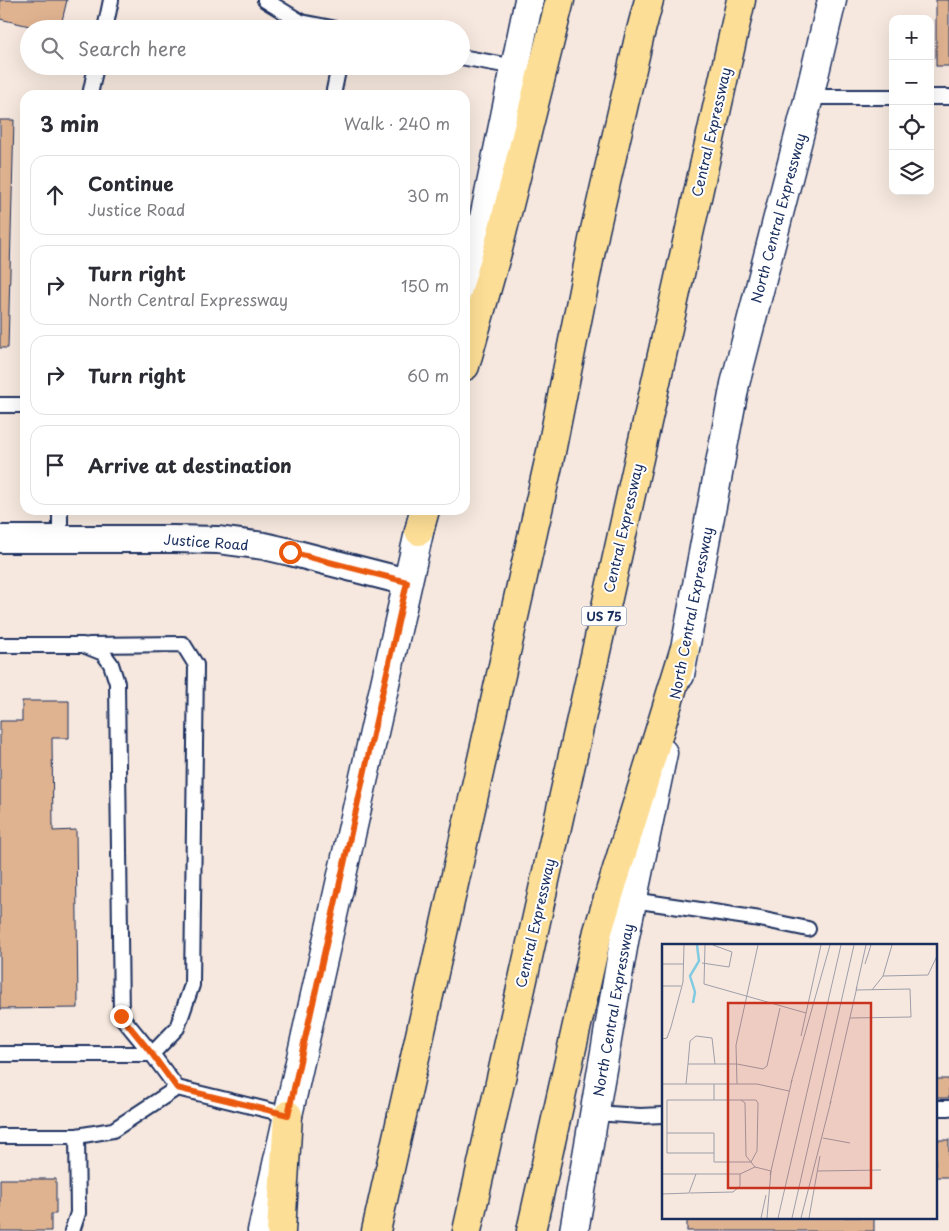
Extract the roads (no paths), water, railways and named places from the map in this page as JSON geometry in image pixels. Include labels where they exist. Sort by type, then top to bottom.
[{"type":"highway","points":[[470,348],[498,249],[560,0]]},
{"type":"highway","points":[[376,1231],[551,452],[595,230],[649,0]]},
{"type":"highway","name":"Central Expressway","points":[[467,1231],[741,0]]},
{"type":"highway","points":[[531,1231],[598,931],[684,651]]},
{"type":"highway","points":[[281,1231],[288,1115]]},
{"type":"main road","points":[[470,286],[529,0]]},
{"type":"main road","name":"North Central Expressway","points":[[574,1231],[625,936],[684,651],[734,384],[809,97],[832,0]]},
{"type":"main road","points":[[262,1231],[423,517]]},
{"type":"street","name":"Justice Road","points":[[0,539],[194,539],[233,542],[264,546],[407,582]]},
{"type":"lane","points":[[107,20],[111,0]]},
{"type":"lane","points":[[265,0],[298,20]]},
{"type":"lane","points":[[470,59],[515,67]]},
{"type":"lane","points":[[91,90],[94,75]]},
{"type":"lane","points":[[333,90],[337,75]]},
{"type":"lane","points":[[809,97],[889,97]]},
{"type":"lane","points":[[934,97],[949,97]]},
{"type":"lane","points":[[0,405],[20,405]]},
{"type":"lane","points":[[60,515],[60,538]]},
{"type":"lane","points":[[0,645],[183,644],[196,665],[192,985],[176,1028],[152,1054],[0,1054]]},
{"type":"lane","points":[[83,645],[103,653],[111,664],[117,683],[121,1016],[177,1088],[288,1115]]},
{"type":"lane","points":[[633,900],[760,918],[808,929]]},
{"type":"lane","points":[[0,1136],[77,1136],[113,1130],[177,1088]]},
{"type":"lane","points":[[936,1108],[949,1108]]},
{"type":"lane","points":[[595,1113],[662,1116]]},
{"type":"lane","points":[[72,1231],[78,1214],[77,1136]]}]
